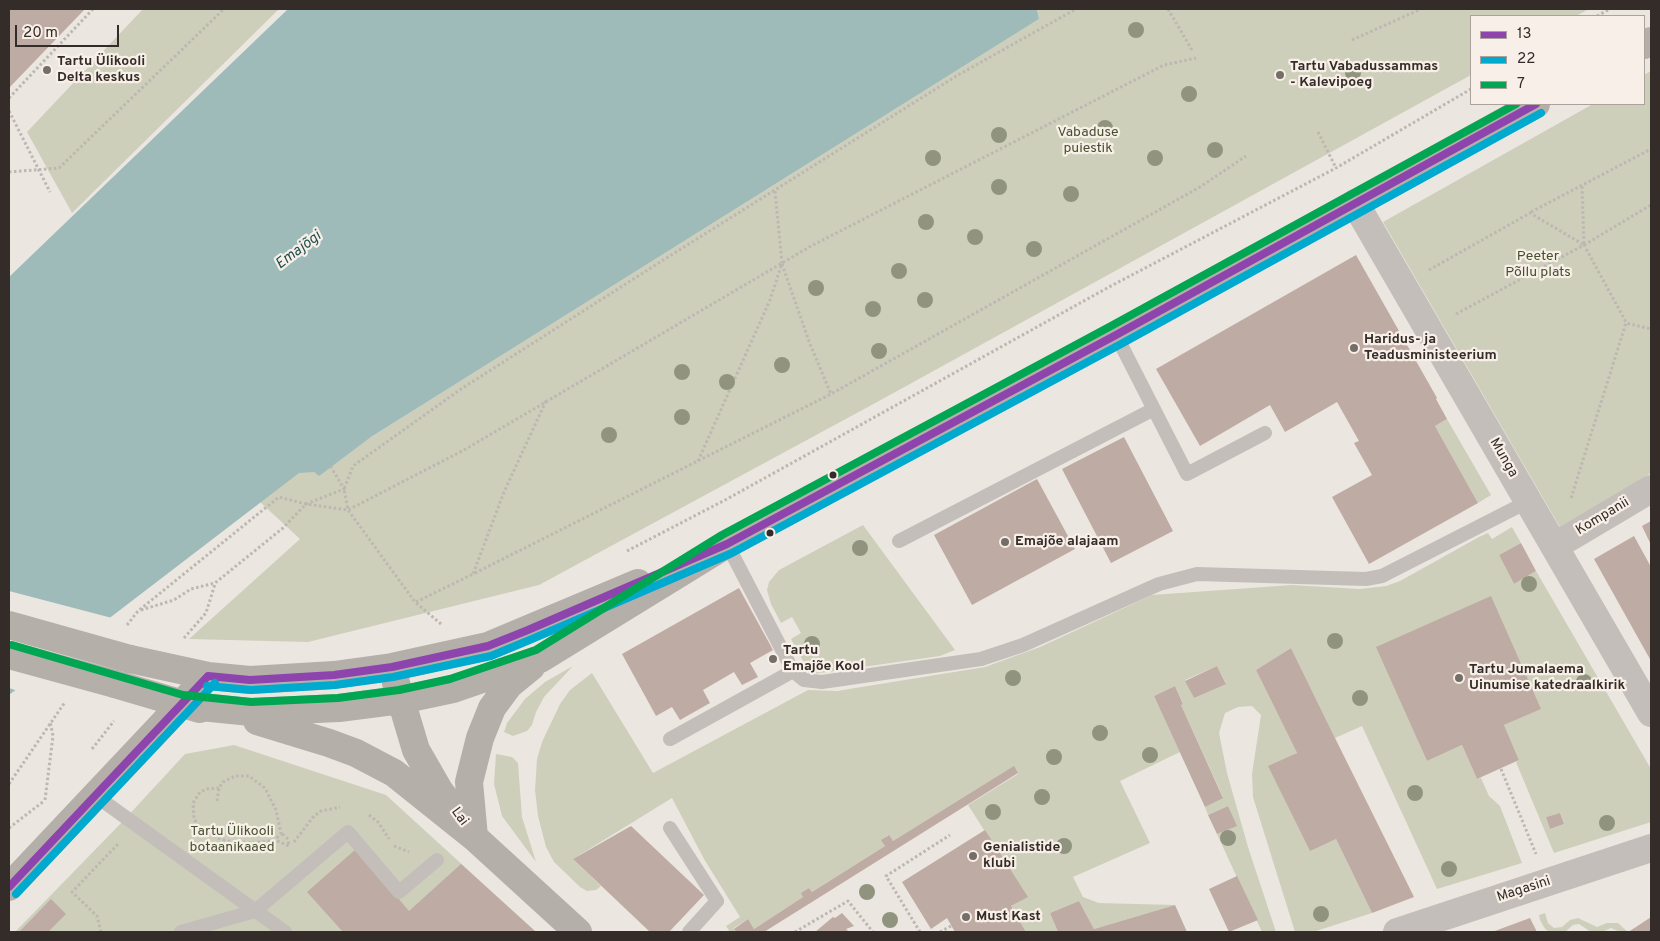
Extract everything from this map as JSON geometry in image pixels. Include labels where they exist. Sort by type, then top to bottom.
[{"type":"main road","points":[[474,837],[469,782],[480,738],[492,708],[509,685],[540,659],[727,544],[1116,335],[1534,105]]},
{"type":"main road","points":[[9,625],[130,659],[208,676],[250,680],[334,675],[392,667],[488,646],[727,544]]},
{"type":"main road","points":[[9,655],[115,684],[181,705],[272,724],[356,753],[394,773],[474,837]]},
{"type":"main road","points":[[181,705],[261,712],[339,708],[401,700],[453,689],[540,659]]},
{"type":"main road","name":"Lai","points":[[392,667],[416,750],[439,790],[474,837],[578,932]]},
{"type":"main road","points":[[9,888],[208,676]]},
{"type":"street","name":"Munga","points":[[1355,203],[1651,712]]},
{"type":"street","name":"Kompanii","points":[[1555,546],[1651,489]]},
{"type":"street","name":"Magasini","points":[[1397,932],[1651,848]]},
{"type":"lane","points":[[1116,335],[1187,474],[1265,433]]},
{"type":"lane","points":[[899,540],[1154,409]]},
{"type":"lane","points":[[727,544],[793,671],[804,680],[822,682],[981,659],[1023,645],[1158,584],[1197,574],[1366,579],[1382,576],[1529,502]]},
{"type":"lane","points":[[670,739],[793,671]]},
{"type":"lane","points":[[96,796],[285,932]]},
{"type":"lane","points":[[670,828],[716,901],[689,932]]},
{"type":"lane","points":[[181,932],[256,911],[348,832],[399,892],[437,860]]},
{"type":"path","points":[[9,98],[93,9]]},
{"type":"path","points":[[9,172],[59,168],[224,9]]},
{"type":"path","points":[[138,611],[174,600],[191,589],[216,583],[283,528],[306,504],[344,489],[353,466],[461,389],[958,75],[1076,9]]},
{"type":"path","points":[[1168,9],[1192,50]]},
{"type":"path","points":[[1352,40],[1421,9]]},
{"type":"path","points":[[1599,15],[1610,9]]},
{"type":"path","points":[[125,627],[138,611],[279,497],[306,504],[348,510],[464,450],[782,263],[1164,65],[1196,58]]},
{"type":"path","points":[[625,552],[727,499],[1110,287],[1336,168],[1470,90]]},
{"type":"path","points":[[9,112],[50,192]]},
{"type":"path","points":[[1318,132],[1336,168]]},
{"type":"path","points":[[1402,285],[1530,213],[1651,149]]},
{"type":"path","points":[[415,602],[831,394],[1200,187],[1246,156]]},
{"type":"path","points":[[1555,546],[1626,323],[1584,245],[1582,185]]},
{"type":"path","points":[[775,191],[782,263],[810,344],[831,394]]},
{"type":"path","points":[[1429,330],[1584,245],[1651,205]]},
{"type":"path","points":[[1530,213],[1584,245]]},
{"type":"path","points":[[698,461],[770,300],[782,263]]},
{"type":"path","points":[[1626,323],[1651,329]]},
{"type":"path","points":[[473,574],[504,492],[546,401]]},
{"type":"path","points":[[331,467],[344,489],[348,510],[415,602],[441,624],[450,622]]},
{"type":"path","points":[[181,641],[206,613],[216,583]]},
{"type":"path","points":[[9,784],[50,720],[69,697]]},
{"type":"path","points":[[9,828],[45,800],[53,736],[50,720]]},
{"type":"path","points":[[114,721],[119,724]]},
{"type":"path","points":[[1500,769],[1548,882]]},
{"type":"path","points":[[217,801],[219,788],[223,782],[235,776],[248,776],[254,779],[265,788],[279,817],[282,833],[288,839],[289,846],[275,840],[253,843],[228,841],[217,838],[200,827],[194,819],[193,803],[200,792],[219,788]]},
{"type":"path","points":[[275,840],[282,833]]},
{"type":"path","points":[[920,932],[886,876],[950,835]]},
{"type":"path","points":[[101,932],[97,916],[72,892],[118,843],[126,848]]},
{"type":"path","points":[[795,932],[848,901],[874,932]]},
{"type":"path","points":[[940,932],[951,926]]},
{"type":"green space","points":[[143,9],[279,9],[72,213],[27,132]]},
{"type":"green space","name":"Vabaduse puiestik","points":[[1037,9],[1589,9],[1578,15],[1470,15],[1470,76],[879,401],[539,585],[308,642],[189,639],[300,539],[260,502],[299,472],[314,472],[319,475],[371,437],[1039,19]]},
{"type":"green space","name":"Peeter Põllu plats","points":[[1651,71],[1651,473],[1561,529],[1383,222],[1591,105],[1645,105],[1645,74]]},
{"type":"green space","points":[[1447,419],[1491,495],[1478,503],[1435,426]]},
{"type":"green space","points":[[863,525],[955,650],[940,656],[813,674],[809,672],[791,639],[801,633],[792,617],[781,623],[771,604],[767,590],[769,582],[779,570]]},
{"type":"green space","points":[[1512,527],[1521,543],[1499,555],[1514,584],[1536,571],[1651,769],[1651,822],[1554,853],[1516,762],[1519,760],[1504,725],[1540,709],[1377,647],[1427,761],[1462,745],[1477,779],[1481,778],[1489,796],[1500,806],[1522,863],[1437,889],[1362,726],[1335,738],[1291,648],[1256,670],[1297,753],[1269,767],[1310,850],[1336,839],[1372,913],[1313,932],[1295,932],[1253,797],[1252,774],[1261,715],[1252,706],[1238,707],[1225,713],[1219,733],[1227,773],[1248,847],[1276,932],[1262,932],[1217,834],[1236,826],[1228,806],[1208,815],[1205,807],[1223,797],[1181,705],[1183,703],[1175,686],[1154,696],[1180,752],[1120,781],[1150,843],[1073,877],[1083,897],[1099,903],[1175,905],[1094,929],[1079,901],[1050,913],[1058,932],[1026,932],[1011,906],[1027,897],[968,805],[1018,774],[1014,767],[893,841],[888,835],[882,840],[885,846],[812,892],[809,888],[803,897],[754,929],[748,919],[734,928],[737,932],[730,932],[726,926],[740,917],[704,859],[672,798],[573,859],[601,886],[596,890],[587,891],[580,887],[554,862],[546,847],[538,816],[535,790],[537,759],[542,742],[560,704],[570,690],[592,673],[653,773],[808,690],[837,691],[985,667],[1040,647],[1152,595],[1292,585],[1360,589],[1386,586],[1400,581],[1488,533],[1492,539]],"holes":[[[1217,666],[1226,683],[1194,698],[1185,680]],[[1560,813],[1564,824],[1550,829],[1546,817]]]},
{"type":"green space","points":[[573,666],[544,697],[532,725],[527,731],[513,736],[504,732],[507,723],[525,699],[545,682]]},
{"type":"green space","name":"Tartu Ülikooli botaanikaaed","points":[[234,745],[386,795],[536,932],[15,932],[125,819],[185,754]]},
{"type":"green space","points":[[496,754],[512,757],[518,763],[522,817],[536,862],[502,816],[494,784]]},
{"type":"green space","points":[[1545,913],[1548,923],[1554,928],[1562,927],[1570,920],[1578,918],[1597,927],[1607,923],[1618,923],[1628,932],[1620,932],[1611,928],[1602,932],[1591,932],[1579,924],[1573,925],[1565,932],[1550,932],[1545,929],[1540,920],[1539,915]]},
{"type":"water","name":"Emajõgi","points":[[288,9],[1037,9],[1039,19],[371,437],[319,476],[314,472],[299,473],[9,695],[9,277]]},
{"type":"pier","points":[[9,591],[112,618],[18,691],[9,688]]},
{"type":"building","points":[[9,9],[85,9],[9,88]]},
{"type":"building","points":[[1356,255],[1437,398],[1447,419],[1435,426],[1478,503],[1369,564],[1332,497],[1372,475],[1354,443],[1359,441],[1337,402],[1285,432],[1270,405],[1200,446],[1156,369]]},
{"type":"building","points":[[1124,437],[1173,531],[1111,563],[1062,469]]},
{"type":"building","name":"Emajõe alajaam","points":[[1037,479],[1075,549],[972,605],[934,535]]},
{"type":"building","points":[[1651,521],[1651,545],[1642,526]]},
{"type":"building","points":[[1634,536],[1651,567],[1651,661],[1594,559]]},
{"type":"building","points":[[1521,543],[1536,571],[1514,584],[1499,555]]},
{"type":"building","points":[[739,588],[773,650],[750,663],[758,677],[742,685],[734,672],[703,690],[710,703],[680,720],[672,707],[656,716],[622,654]]},
{"type":"building","name":"Tartu Jumalaema Uinumise katedraalkirik","points":[[1491,596],[1541,709],[1504,725],[1519,760],[1477,779],[1462,745],[1427,761],[1376,647]]},
{"type":"building","points":[[1291,648],[1414,897],[1372,913],[1336,839],[1310,851],[1268,766],[1297,753],[1256,670]]},
{"type":"building","points":[[1217,666],[1226,684],[1194,698],[1185,681]]},
{"type":"building","points":[[1175,686],[1183,704],[1181,705],[1223,798],[1205,807],[1154,696]]},
{"type":"building","points":[[1014,766],[1018,773],[764,932],[737,932],[734,929],[748,919],[754,929],[803,897],[801,893],[809,888],[812,892],[885,846],[881,840],[889,835],[893,841]]},
{"type":"building","points":[[1228,806],[1237,826],[1217,834],[1208,815]]},
{"type":"building","points":[[1560,813],[1564,824],[1550,829],[1546,817]]},
{"type":"building","points":[[631,826],[704,895],[669,932],[650,932],[573,859]]},
{"type":"building","name":"Genialistide klubi","points":[[985,830],[1028,897],[1011,906],[1026,932],[955,932],[947,918],[931,929],[902,882]]},
{"type":"building","points":[[356,849],[409,911],[461,864],[536,932],[343,932],[307,892]]},
{"type":"building","points":[[1237,876],[1258,920],[1229,932],[1209,889]]},
{"type":"building","points":[[51,899],[66,914],[48,932],[19,932]]},
{"type":"building","points":[[1079,901],[1094,929],[1175,905],[1187,932],[1058,932],[1050,913]]},
{"type":"building","points":[[842,913],[854,926],[846,929],[849,932],[815,932],[833,917],[835,918]]},
{"type":"building","points":[[1651,917],[1651,932],[1628,932],[1636,927]]},
{"type":"building","points":[[1530,918],[1537,932],[1492,932]]},
{"type":"transit line","name":"7","points":[[12,645],[183,695],[251,702],[338,698],[399,690],[450,679],[536,650],[722,535],[1111,326],[1514,105]]},
{"type":"transit line","name":"13","points":[[9,887],[208,676],[250,680],[334,675],[392,667],[488,646],[528,630],[727,544],[1116,335],[1534,105]]},
{"type":"transit line","name":"22","points":[[207,686],[251,690],[335,685],[393,677],[491,656],[532,639],[732,553],[1121,344],[1541,113]]},
{"type":"transit line","name":"22","points":[[16,894],[215,683]]},
{"type":"place","name":"Tartu Ülikooli Delta keskus","points":[[47,70]]},
{"type":"place","name":"Tartu Vabadussammas - Kalevipoeg","points":[[1280,75]]},
{"type":"place","name":"Haridus- ja Teadusministeerium","points":[[1354,348]]},
{"type":"place","name":"Emajõe alajaam","points":[[1005,542]]},
{"type":"place","name":"Tartu Emajõe Kool","points":[[773,659]]},
{"type":"place","name":"Tartu Jumalaema Uinumise katedraalkirik","points":[[1459,678]]},
{"type":"place","name":"Genialistide klubi","points":[[973,856]]},
{"type":"place","name":"Must Kast","points":[[966,917]]}]
